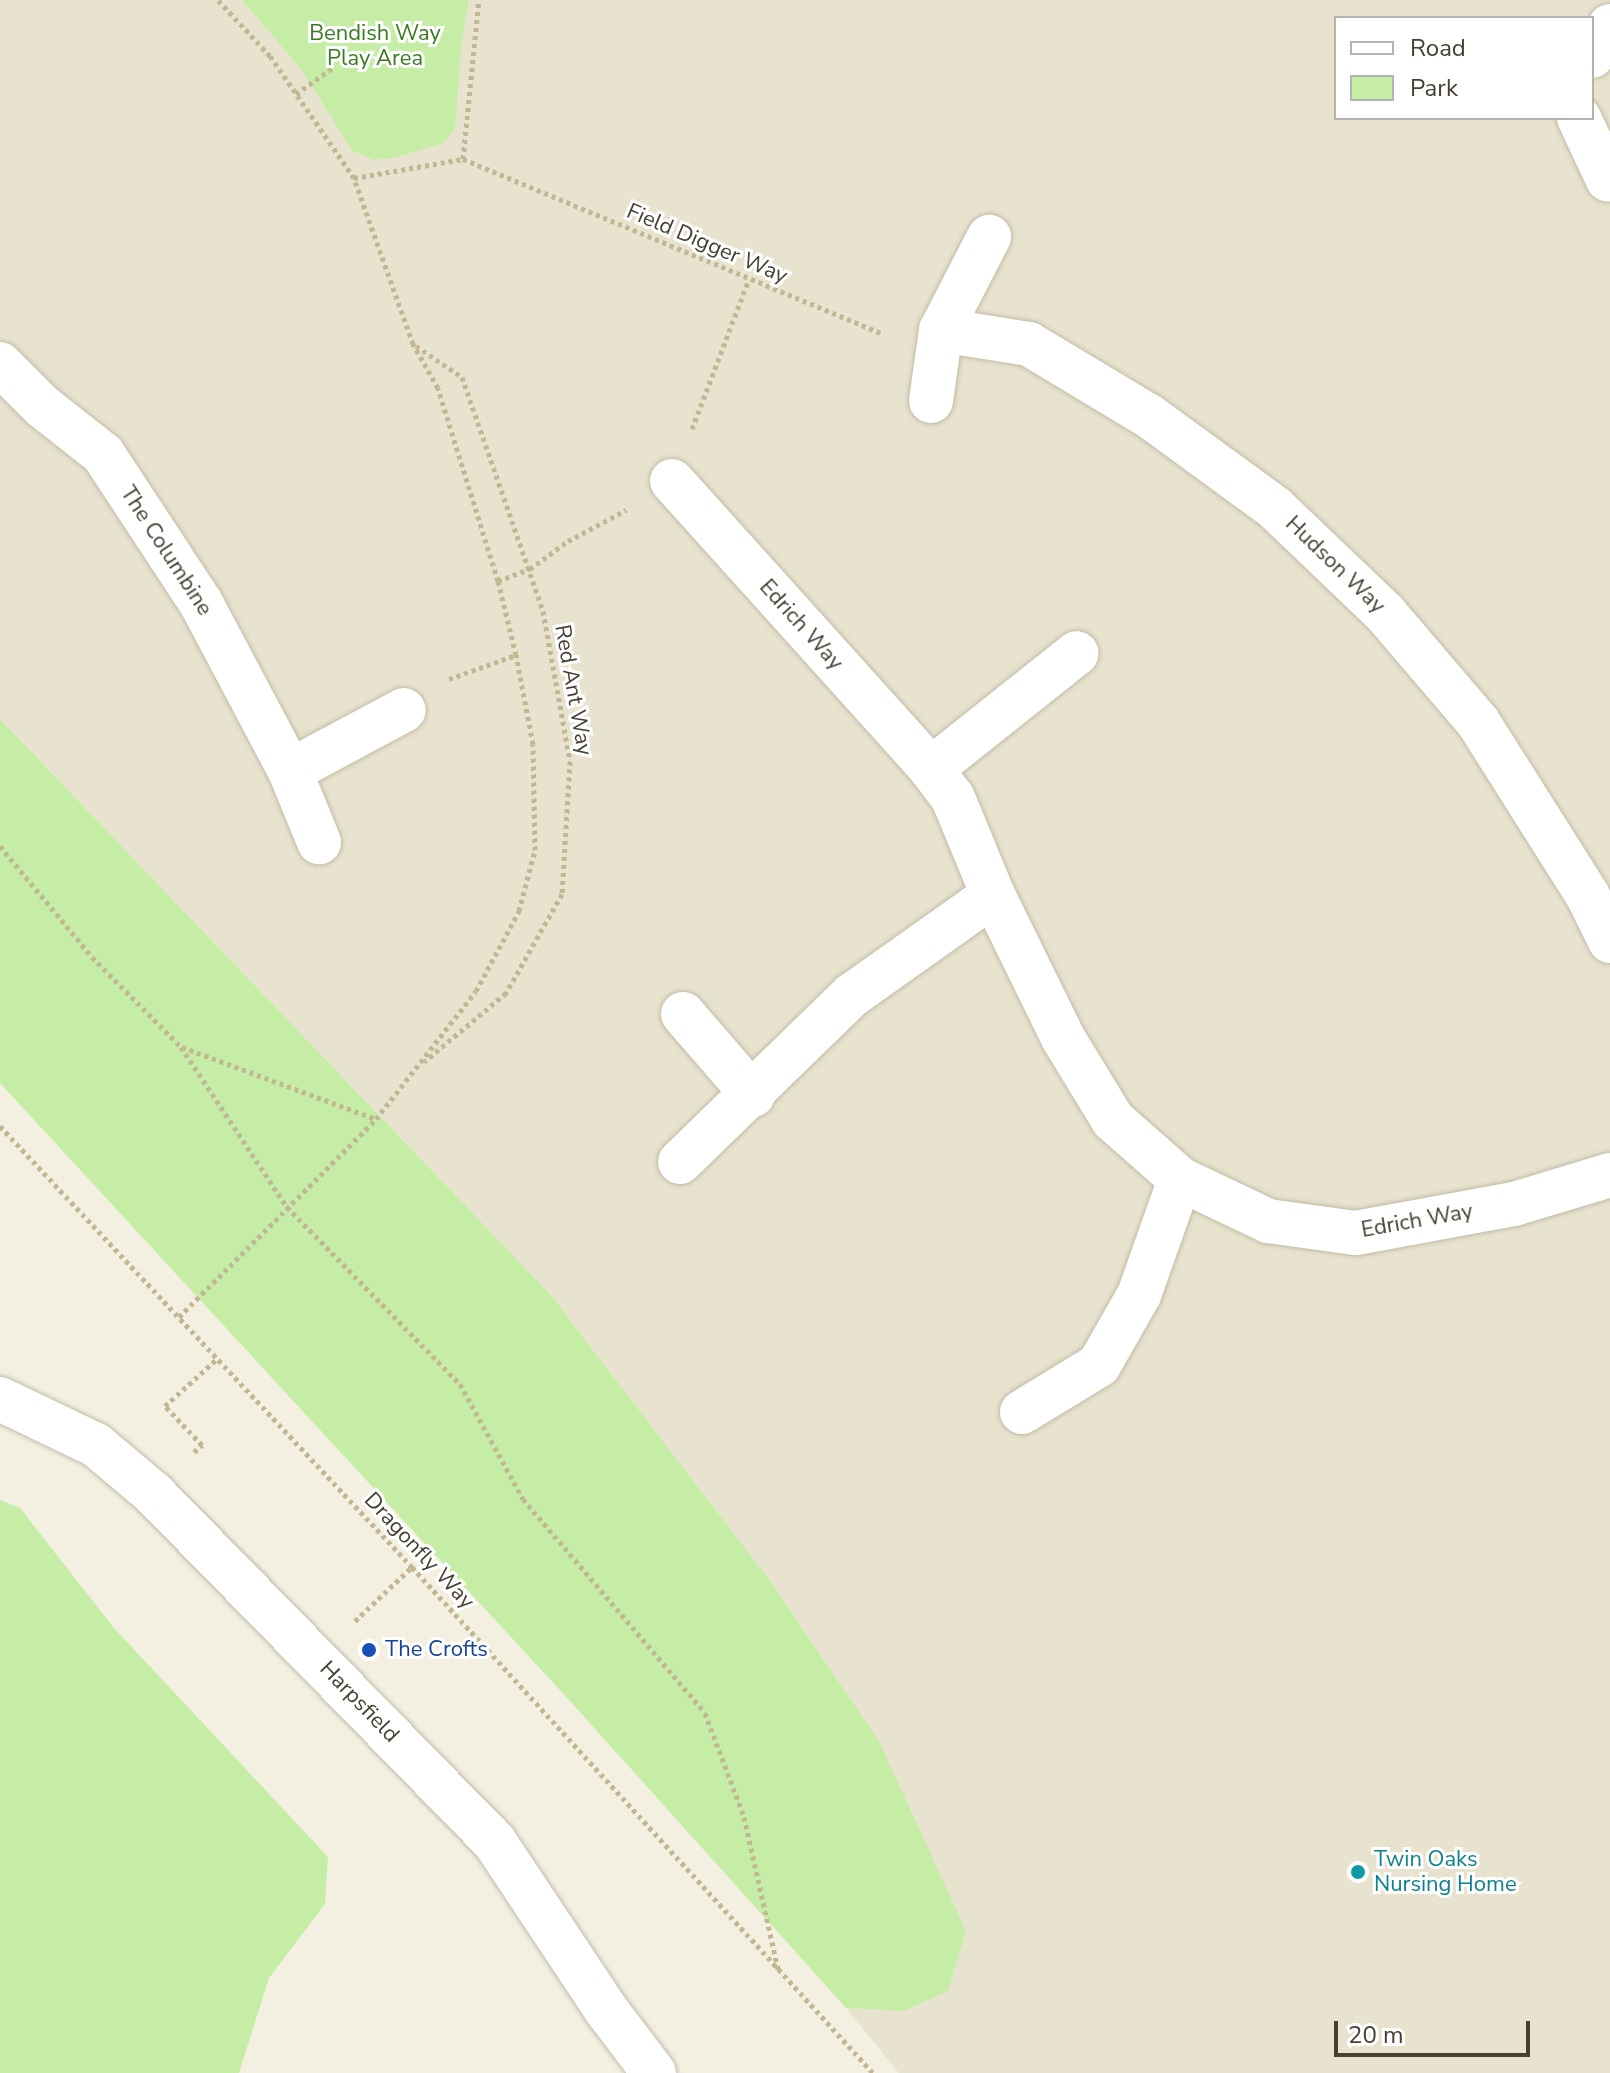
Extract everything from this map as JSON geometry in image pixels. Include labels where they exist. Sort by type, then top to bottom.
[{"type":"street","points":[[1594,53],[1610,26]]},
{"type":"street","points":[[1580,120],[1608,180]]},
{"type":"street","points":[[931,401],[941,330],[989,237]]},
{"type":"street","name":"Hudson Way","points":[[941,330],[1029,344],[1149,416],[1275,508],[1384,612],[1478,722],[1599,893],[1610,941]]},
{"type":"street","name":"The Columbine","points":[[0,364],[42,406],[103,454],[201,603],[290,771],[319,842]]},
{"type":"street","name":"Edrich Way","points":[[672,481],[931,769],[953,798],[993,895],[1063,1038],[1113,1120],[1180,1179],[1268,1221],[1356,1233],[1514,1204],[1610,1175]]},
{"type":"street","points":[[931,769],[1077,653]]},
{"type":"street","points":[[290,771],[404,710]]},
{"type":"street","points":[[680,1162],[753,1095],[852,995],[993,895]]},
{"type":"street","points":[[683,1014],[753,1095]]},
{"type":"street","points":[[1022,1412],[1099,1365],[1139,1295],[1180,1179]]},
{"type":"street","name":"Harpsfield","points":[[0,1399],[96,1445],[154,1494],[494,1841],[607,2011],[654,2073]]},
{"type":"path","name":"Red Ant Way","points":[[179,1317],[376,1119],[476,991],[519,911],[535,850],[533,744],[498,581],[438,388],[413,344],[354,178],[270,56],[218,0]]},
{"type":"path","points":[[354,178],[463,159],[479,0]]},
{"type":"path","points":[[296,94],[335,66]]},
{"type":"path","name":"Field Digger Way","points":[[463,159],[899,341],[941,330]]},
{"type":"path","points":[[672,481],[749,279]]},
{"type":"path","name":"Red Ant Way","points":[[413,344],[462,377],[543,611],[570,761],[562,894],[506,993],[414,1070]]},
{"type":"path","points":[[498,581],[530,569],[568,541],[621,514]]},
{"type":"path","points":[[0,846],[92,957],[181,1047],[287,1207],[460,1384],[523,1499],[705,1713],[744,1817],[778,1969]]},
{"type":"path","points":[[181,1047],[376,1119]]},
{"type":"path","name":"Dragonfly Way","points":[[0,1126],[412,1567],[873,2073]]},
{"type":"path","points":[[154,1494],[202,1445],[165,1406],[218,1358]]},
{"type":"path","points":[[316,1658],[412,1567]]},
{"type":"shaded area","points":[[0,0],[1610,0],[1610,2073],[899,2073],[846,2008],[904,2011],[879,1741],[768,1578],[550,1294],[0,719]]},
{"type":"green space","name":"Bendish Way Play Area","points":[[242,0],[469,0],[461,47],[455,129],[443,143],[397,157],[373,160],[352,150],[301,69]]},
{"type":"green space","points":[[0,719],[550,1294],[768,1578],[879,1741],[966,1931],[948,1991],[904,2011],[846,2008],[570,1701],[0,1083]]},
{"type":"green space","points":[[0,1500],[20,1508],[114,1628],[328,1857],[325,1904],[269,1978],[239,2073],[0,2073]]},
{"type":"place","name":"The Crofts","points":[[369,1650]]},
{"type":"place","name":"Twin Oaks Nursing Home","points":[[1358,1872]]}]
